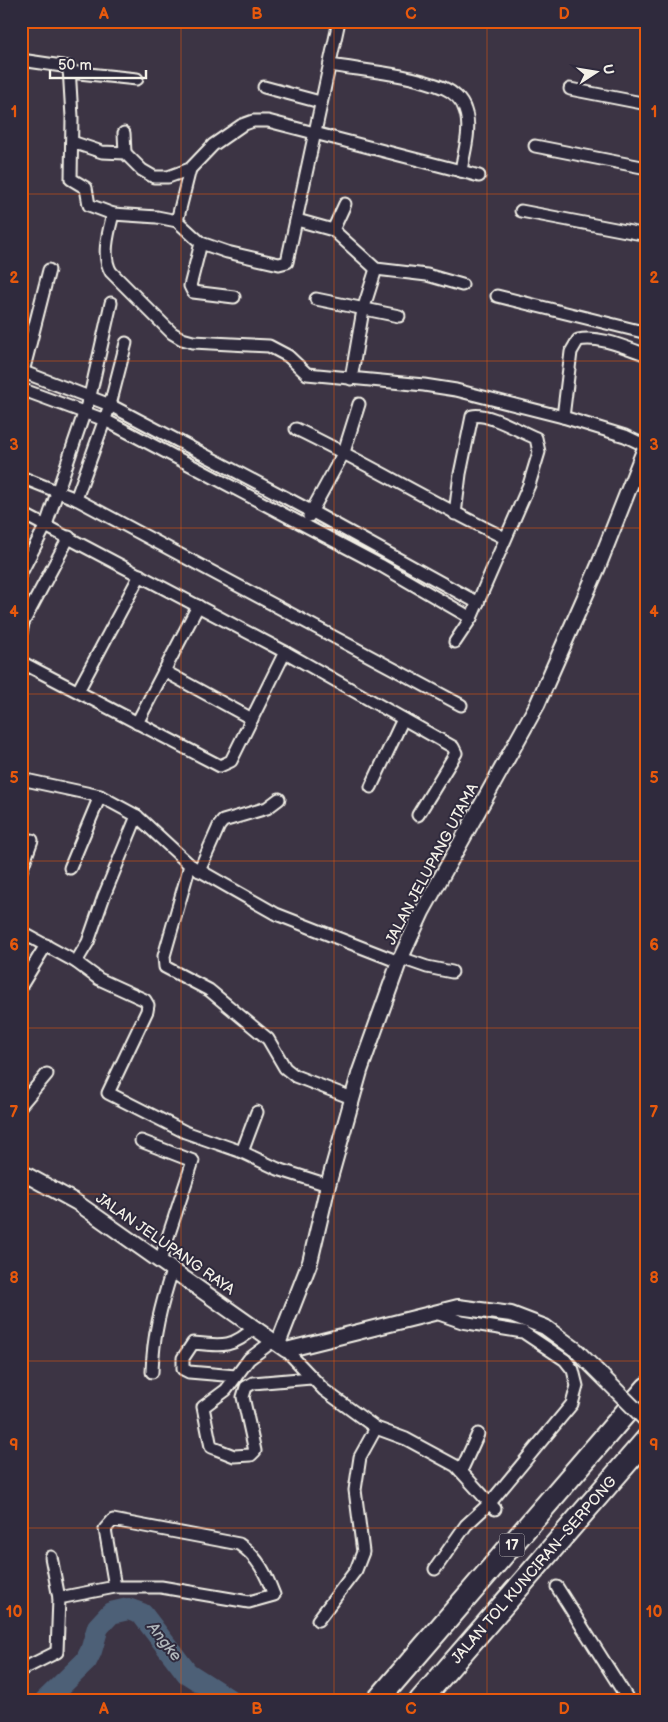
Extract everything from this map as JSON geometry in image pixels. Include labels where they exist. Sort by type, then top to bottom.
[{"type":"highway","name":"17","points":[[377,1701],[647,1388]]},
{"type":"highway","name":"JALAN TOL KUNCIRAN–SERPONG","points":[[420,1701],[647,1439]]},
{"type":"street","points":[[21,60],[69,67],[72,142],[71,179],[86,188],[88,205],[113,214],[157,217],[177,221],[201,243],[227,252],[284,264],[289,256],[320,102],[339,21]]},
{"type":"street","points":[[330,65],[404,78],[444,88],[458,98],[465,109],[468,124],[461,171]]},
{"type":"street","points":[[70,72],[137,79]]},
{"type":"street","points":[[264,87],[320,102]]},
{"type":"street","points":[[570,89],[647,104]]},
{"type":"street","points":[[124,134],[125,153],[142,170],[154,177],[168,177],[190,169],[213,144],[242,125],[253,121],[268,121],[315,132],[479,176]]},
{"type":"street","points":[[72,142],[102,152],[125,153]]},
{"type":"street","points":[[535,146],[647,168]]},
{"type":"street","points":[[177,221],[190,169]]},
{"type":"street","points":[[333,230],[345,204]]},
{"type":"street","points":[[521,211],[647,235]]},
{"type":"street","points":[[113,214],[108,234],[109,268],[172,333],[193,342],[268,346],[288,356],[307,374],[432,386],[563,417],[625,436],[645,451]]},
{"type":"street","points":[[297,220],[333,230],[376,269],[427,275],[462,286]]},
{"type":"street","points":[[201,243],[190,286],[194,292],[234,297]]},
{"type":"street","points":[[351,379],[363,310],[376,269]]},
{"type":"street","points":[[49,270],[22,371],[110,405],[311,510],[478,603]]},
{"type":"street","points":[[497,296],[647,333]]},
{"type":"street","points":[[316,299],[399,316]]},
{"type":"street","points":[[21,573],[48,520],[90,396],[111,303]]},
{"type":"street","points":[[563,417],[571,352],[578,340],[585,338],[617,345],[647,355]]},
{"type":"street","points":[[76,500],[110,405],[126,343]]},
{"type":"street","points":[[21,389],[105,420],[380,565],[471,618]]},
{"type":"street","points":[[305,526],[311,510],[344,452],[359,404]]},
{"type":"street","points":[[455,514],[460,474],[472,416],[479,414],[488,417],[536,438],[539,452],[529,485],[471,618],[455,642]]},
{"type":"street","points":[[296,429],[344,452],[455,514],[505,538]]},
{"type":"street","name":"JALAN JELUPANG UTAMA","points":[[279,1345],[310,1262],[328,1185],[352,1098],[400,960],[422,912],[461,845],[501,767],[537,705],[598,567],[645,451]]},
{"type":"street","points":[[21,477],[57,490],[461,705]]},
{"type":"street","points":[[21,513],[48,520],[70,538],[285,652],[453,747],[456,753],[418,815]]},
{"type":"street","points":[[22,626],[70,538]]},
{"type":"street","points":[[78,691],[140,575]]},
{"type":"street","points":[[137,724],[198,606]]},
{"type":"street","points":[[21,662],[220,766],[232,761],[285,652]]},
{"type":"street","points":[[164,671],[252,719]]},
{"type":"street","points":[[371,787],[403,719]]},
{"type":"street","points":[[21,778],[100,796],[137,816],[195,868],[276,914],[400,960],[452,972]]},
{"type":"street","points":[[70,868],[100,796]]},
{"type":"street","points":[[279,799],[266,808],[223,821],[218,826],[195,868],[164,956],[165,966],[209,990],[268,1039],[285,1068],[295,1076],[352,1098]]},
{"type":"street","points":[[76,962],[88,942],[104,896],[137,816]]},
{"type":"street","points":[[21,871],[32,840]]},
{"type":"street","points":[[21,932],[76,962],[99,979],[145,1000],[148,1005],[148,1011],[108,1093],[185,1132],[242,1152],[278,1169],[328,1185]]},
{"type":"street","points":[[21,986],[46,945]]},
{"type":"street","points":[[21,1105],[47,1074]]},
{"type":"street","points":[[242,1152],[257,1112]]},
{"type":"street","points":[[141,1141],[193,1161],[160,1261]]},
{"type":"street","name":"JALAN JELUPANG RAYA","points":[[21,1172],[76,1202],[172,1271],[255,1327],[279,1345],[324,1390],[376,1428],[406,1439],[450,1462],[461,1470],[493,1506]]},
{"type":"street","points":[[152,1372],[153,1346],[158,1312],[172,1271]]},
{"type":"street","points":[[311,1378],[253,1383],[246,1387],[243,1397],[254,1451],[251,1455],[234,1456],[211,1447],[203,1407],[226,1390],[248,1360],[279,1345],[458,1307],[512,1314],[545,1327],[575,1349],[647,1421]]},
{"type":"street","points":[[435,1570],[466,1525],[493,1506],[572,1404],[576,1386],[573,1370],[565,1360],[523,1332],[462,1322],[436,1313]]},
{"type":"street","points":[[236,1376],[189,1372],[183,1369],[183,1358],[193,1343],[224,1346],[241,1340],[255,1327]]},
{"type":"street","points":[[318,1620],[356,1570],[363,1552],[355,1490],[360,1457],[376,1428]]},
{"type":"street","points":[[461,1470],[478,1434]]},
{"type":"street","points":[[59,1598],[115,1588],[161,1587],[249,1602],[274,1595],[265,1574],[252,1553],[239,1544],[113,1520],[105,1529],[115,1588]]},
{"type":"street","points":[[21,1670],[56,1652],[59,1598],[51,1557]]},
{"type":"street","points":[[557,1587],[629,1701]]},
{"type":"waterway","name":"Angke","points":[[45,1701],[86,1661],[98,1627],[111,1613],[128,1609],[142,1614],[187,1673],[231,1701]]}]
